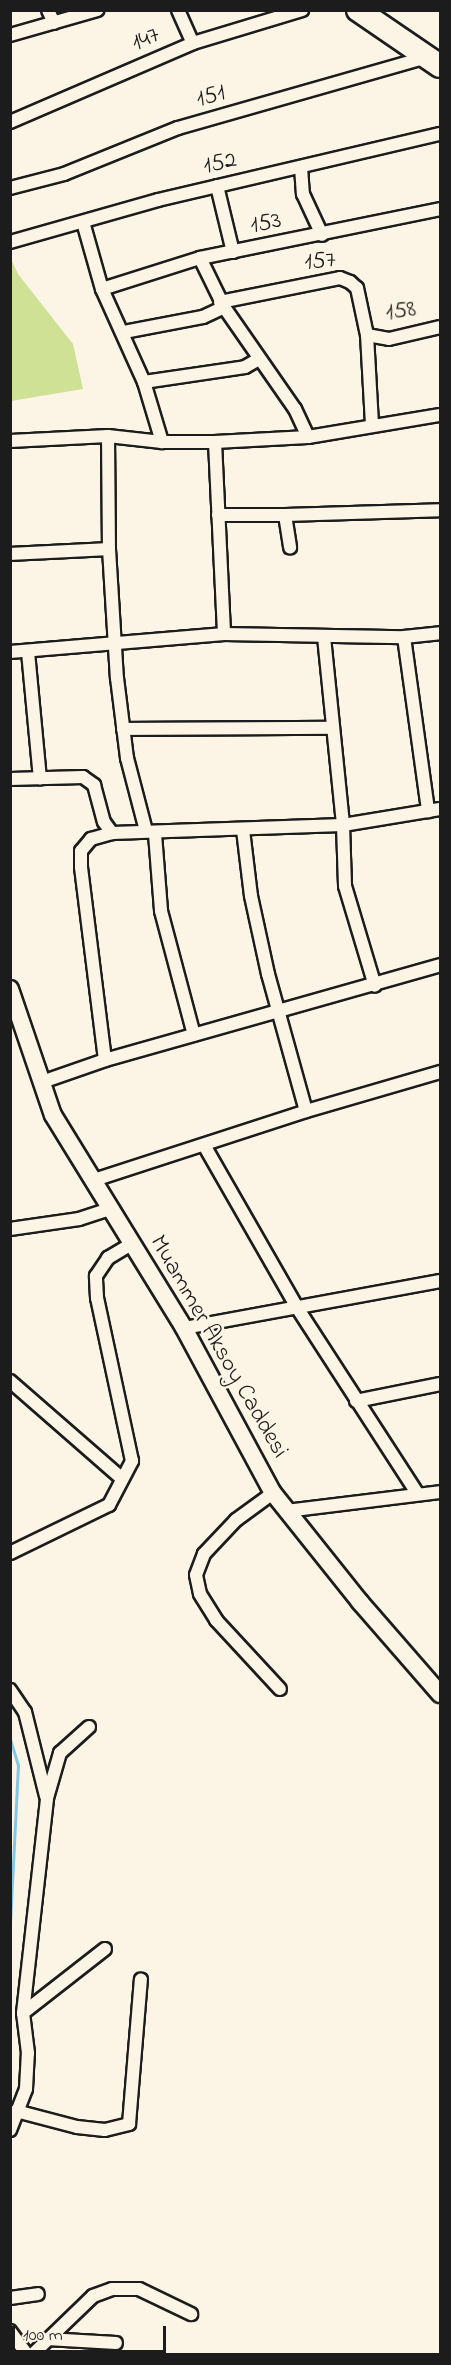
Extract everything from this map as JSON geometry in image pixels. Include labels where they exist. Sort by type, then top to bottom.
[{"type":"highway","points":[[358,10],[436,59]]},
{"type":"highway","points":[[376,10],[436,59]]},
{"type":"street","points":[[48,10],[54,23]]},
{"type":"street","points":[[10,35],[97,10]]},
{"type":"street","points":[[178,10],[194,43]]},
{"type":"street","name":"147","points":[[10,122],[194,43],[302,10]]},
{"type":"street","name":"151","points":[[10,188],[64,174],[178,128],[436,59]]},
{"type":"street","name":"152","points":[[10,242],[217,186],[441,134]]},
{"type":"street","points":[[301,167],[303,194],[322,235]]},
{"type":"street","points":[[217,186],[233,252]]},
{"type":"street","name":"153","points":[[102,289],[200,258],[322,235],[441,208]]},
{"type":"street","points":[[83,222],[102,289],[124,332],[144,382],[162,442]]},
{"type":"street","points":[[200,258],[222,304],[295,409],[308,437]]},
{"type":"street","name":"157","points":[[124,332],[203,317],[222,304],[339,278],[357,288],[367,335],[372,424]]},
{"type":"street","name":"158","points":[[367,335],[388,339],[441,327]]},
{"type":"street","points":[[144,382],[246,366],[259,359]]},
{"type":"street","points":[[10,441],[108,436],[162,442],[215,442],[308,437],[372,424],[441,415]]},
{"type":"street","points":[[108,436],[109,549],[123,729],[134,794],[151,833],[162,911],[194,1035]]},
{"type":"street","points":[[215,442],[224,634]]},
{"type":"street","points":[[218,515],[285,516],[441,510]]},
{"type":"street","points":[[285,516],[290,548]]},
{"type":"street","points":[[10,554],[109,549]]},
{"type":"street","points":[[10,652],[28,652],[115,640],[224,634],[324,637],[346,634],[404,637],[441,633]]},
{"type":"street","points":[[324,637],[343,825],[345,885],[375,986]]},
{"type":"street","points":[[105,1060],[81,867],[81,851],[91,839],[112,833],[343,825],[434,810],[404,637]]},
{"type":"street","points":[[28,652],[40,778]]},
{"type":"street","points":[[123,729],[333,728]]},
{"type":"street","points":[[10,779],[83,777],[94,785],[104,822],[112,833]]},
{"type":"street","points":[[243,830],[251,896],[278,1013],[306,1111]]},
{"type":"street","points":[[42,1082],[105,1060],[375,986],[441,965]]},
{"type":"street","name":"Muammer Aksoy Caddesi","points":[[10,989],[53,1115],[94,1180],[130,1244],[184,1328],[273,1493],[441,1694]]},
{"type":"street","points":[[94,1180],[306,1111],[441,1072]]},
{"type":"street","points":[[204,1145],[298,1309],[417,1493]]},
{"type":"street","points":[[10,1229],[80,1219],[110,1209]]},
{"type":"street","points":[[10,1553],[109,1505],[121,1478],[132,1461],[97,1298],[96,1276],[108,1258],[130,1244]]},
{"type":"street","points":[[184,1328],[298,1309],[441,1281]]},
{"type":"street","points":[[10,1381],[121,1478]]},
{"type":"street","points":[[356,1401],[441,1384]]},
{"type":"street","points":[[286,1511],[417,1493],[441,1492]]},
{"type":"street","points":[[273,1493],[236,1520],[204,1554],[196,1575],[200,1594],[216,1620],[280,1689]]},
{"type":"street","points":[[10,1690],[25,1712],[47,1798]]},
{"type":"street","points":[[10,2130],[26,2089],[28,2053],[23,2013],[47,1798],[60,1753],[89,1727]]},
{"type":"street","points":[[23,2013],[105,1949]]},
{"type":"street","points":[[16,2111],[77,2127],[105,2130],[129,2124],[141,1979]]},
{"type":"street","points":[[33,2355],[93,2296],[112,2289],[149,2292],[191,2314]]},
{"type":"street","points":[[10,2298],[38,2294]]},
{"type":"street","points":[[10,2331],[27,2355]]},
{"type":"street","points":[[47,2339],[116,2343]]},
{"type":"green space","points":[[10,257],[18,274],[73,344],[83,389],[11,401]]},
{"type":"waterway","points":[[10,1739],[18,1765],[10,1921]]}]
